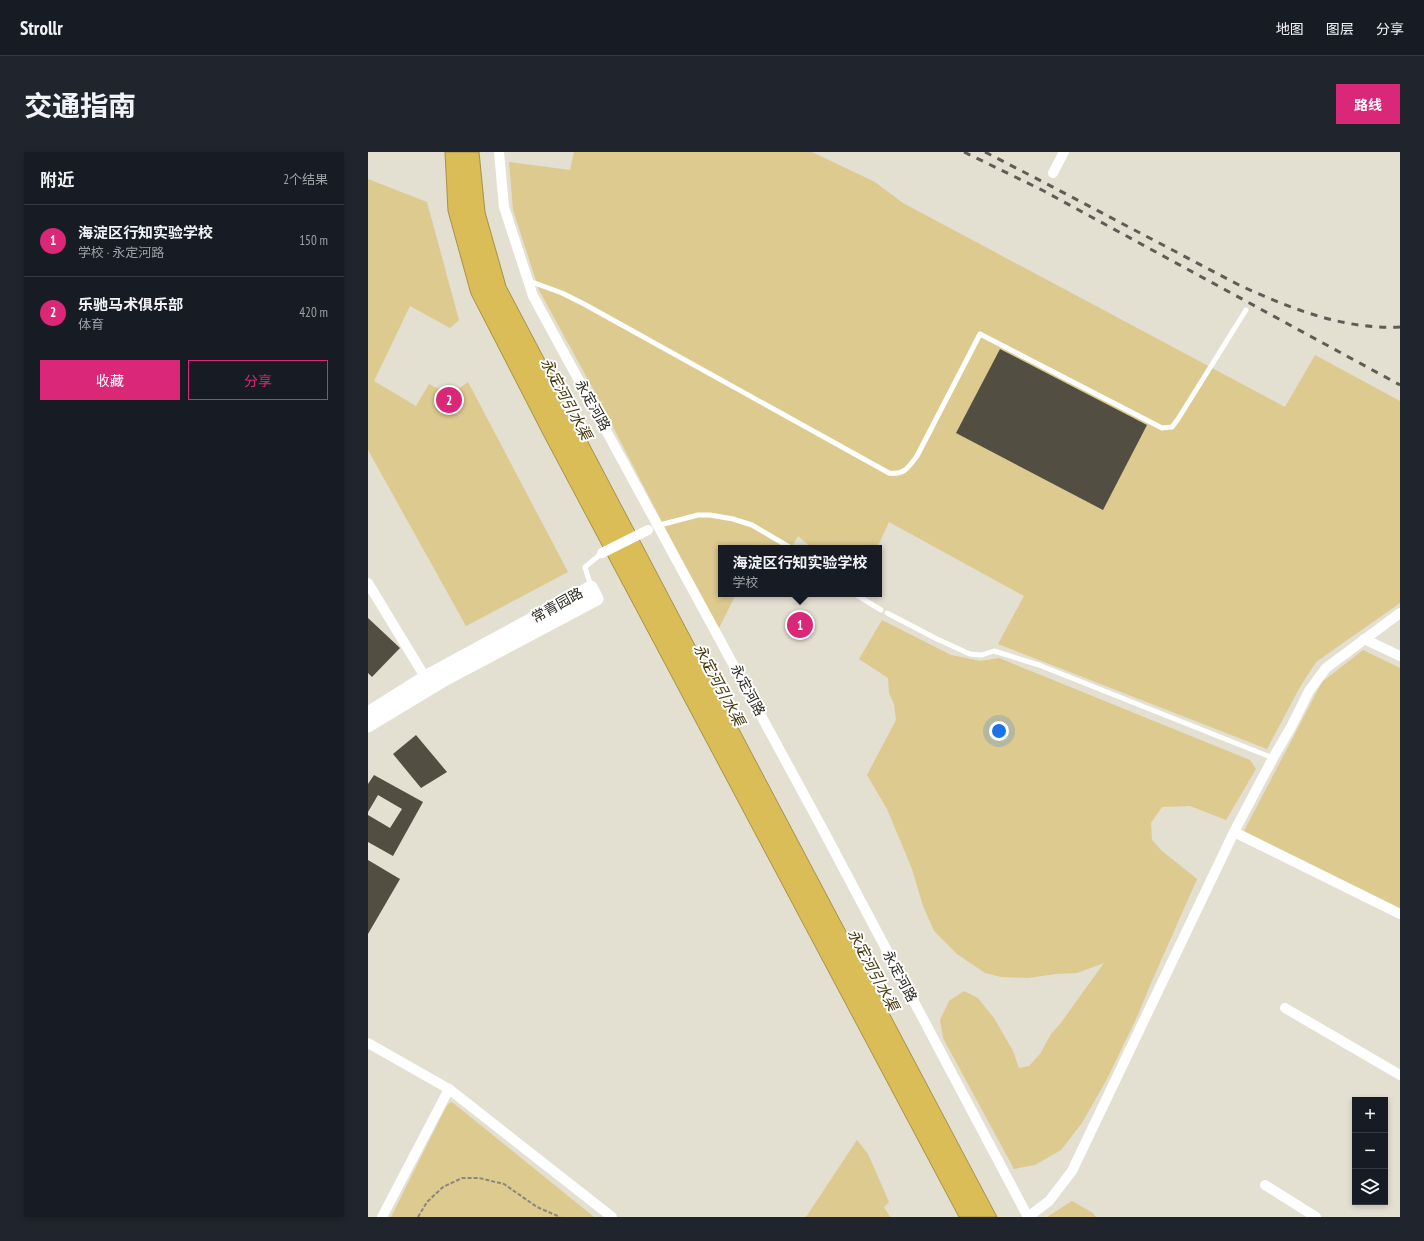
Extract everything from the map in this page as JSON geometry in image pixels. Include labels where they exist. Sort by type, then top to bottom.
[{"type":"street","name":"永定河路","points":[[499,152],[504,207],[533,296],[659,525],[821,826],[1028,1217]]},
{"type":"street","points":[[1052,173],[1064,152]]},
{"type":"street","points":[[602,553],[648,530]]},
{"type":"street","points":[[368,583],[425,677]]},
{"type":"street","name":"常青园路","points":[[368,713],[425,677],[591,587],[597,599],[446,679],[368,726]]},
{"type":"street","points":[[1028,1217],[1049,1201],[1072,1171],[1234,832],[1309,691],[1326,668],[1400,613]]},
{"type":"street","points":[[1364,639],[1400,656]]},
{"type":"street","points":[[1234,832],[1400,914]]},
{"type":"street","points":[[1285,1008],[1400,1075]]},
{"type":"street","points":[[368,1043],[449,1089],[612,1217]]},
{"type":"street","points":[[382,1217],[449,1089]]},
{"type":"street","points":[[1265,1185],[1316,1217]]},
{"type":"lane","points":[[529,281],[562,293],[584,304],[889,473],[898,474],[907,469],[917,456],[980,334],[1162,428],[1172,427],[1178,419],[1246,310]]},
{"type":"lane","points":[[648,530],[659,525],[698,515],[710,515],[726,517],[752,525],[786,545]]},
{"type":"lane","points":[[591,587],[585,567],[602,553]]},
{"type":"lane","points":[[860,597],[881,610]]},
{"type":"lane","points":[[887,613],[970,654],[982,656],[994,651],[1039,665],[1273,758]]},
{"type":"path","points":[[418,1217],[427,1202],[442,1188],[462,1178],[479,1178],[504,1184],[537,1207],[560,1217]]},
{"type":"shaded area","points":[[445,152],[479,152],[485,212],[506,286],[997,1217],[959,1217],[545,438],[471,294],[448,211]]},
{"type":"shaded area","points":[[574,152],[812,152],[875,182],[903,203],[1285,407],[1315,355],[1400,401],[1400,603],[1316,662],[1300,687],[1267,749],[998,644],[1024,596],[889,522],[878,545],[808,545],[798,536],[793,545],[718,545],[718,597],[734,597],[718,630],[598,398],[539,290],[513,210],[509,162],[570,170]]},
{"type":"shaded area","points":[[368,179],[427,202],[459,320],[450,328],[410,306],[374,381],[416,406],[429,384],[450,395],[468,382],[568,572],[466,626],[368,450]]},
{"type":"shaded area","points":[[882,620],[951,655],[980,661],[999,658],[1250,760],[1256,769],[1226,820],[1190,806],[1162,807],[1151,823],[1152,840],[1162,851],[1197,879],[1136,1019],[1107,1079],[1082,1123],[1061,1150],[1035,1165],[1014,1169],[943,1038],[940,1020],[949,1001],[964,991],[978,998],[994,1018],[1013,1051],[1019,1068],[1029,1066],[1040,1054],[1051,1034],[1060,1024],[1104,963],[1077,973],[1028,978],[1001,977],[985,973],[957,954],[934,931],[923,906],[912,869],[887,809],[867,775],[896,720],[894,704],[889,693],[888,678],[859,659]]},
{"type":"shaded area","points":[[1363,650],[1400,668],[1400,908],[1244,831],[1322,682]]},
{"type":"shaded area","points":[[452,1102],[594,1217],[391,1217],[447,1105]]},
{"type":"shaded area","points":[[857,1140],[868,1154],[889,1202],[884,1207],[890,1217],[806,1217]]},
{"type":"shaded area","points":[[1072,1201],[1093,1213],[1096,1217],[1047,1217]]},
{"type":"building","points":[[1000,349],[1147,425],[1103,510],[956,433]]},
{"type":"building","points":[[368,618],[400,648],[372,677],[368,673]]},
{"type":"building","points":[[416,735],[447,772],[421,788],[393,754]]},
{"type":"building","points":[[374,775],[423,802],[393,856],[368,842],[368,815],[390,828],[402,809],[378,795],[368,812],[368,784]]},
{"type":"building","points":[[368,860],[400,879],[368,934]]},
{"type":"railway","points":[[964,152],[1042,190],[1400,385]]},
{"type":"railway","points":[[985,152],[1258,294],[1317,316],[1338,321],[1358,325],[1400,327]]},
{"type":"place","name":"乐驰马术俱乐部","points":[[449,400]]},
{"type":"place","name":"海淀区行知实验学校","points":[[800,625]]},
{"type":"water label","name":"永定河引水渠","points":[[566,399]]},
{"type":"water label","name":"永定河引水渠","points":[[719,685]]},
{"type":"water label","name":"永定河引水渠","points":[[873,970]]}]
